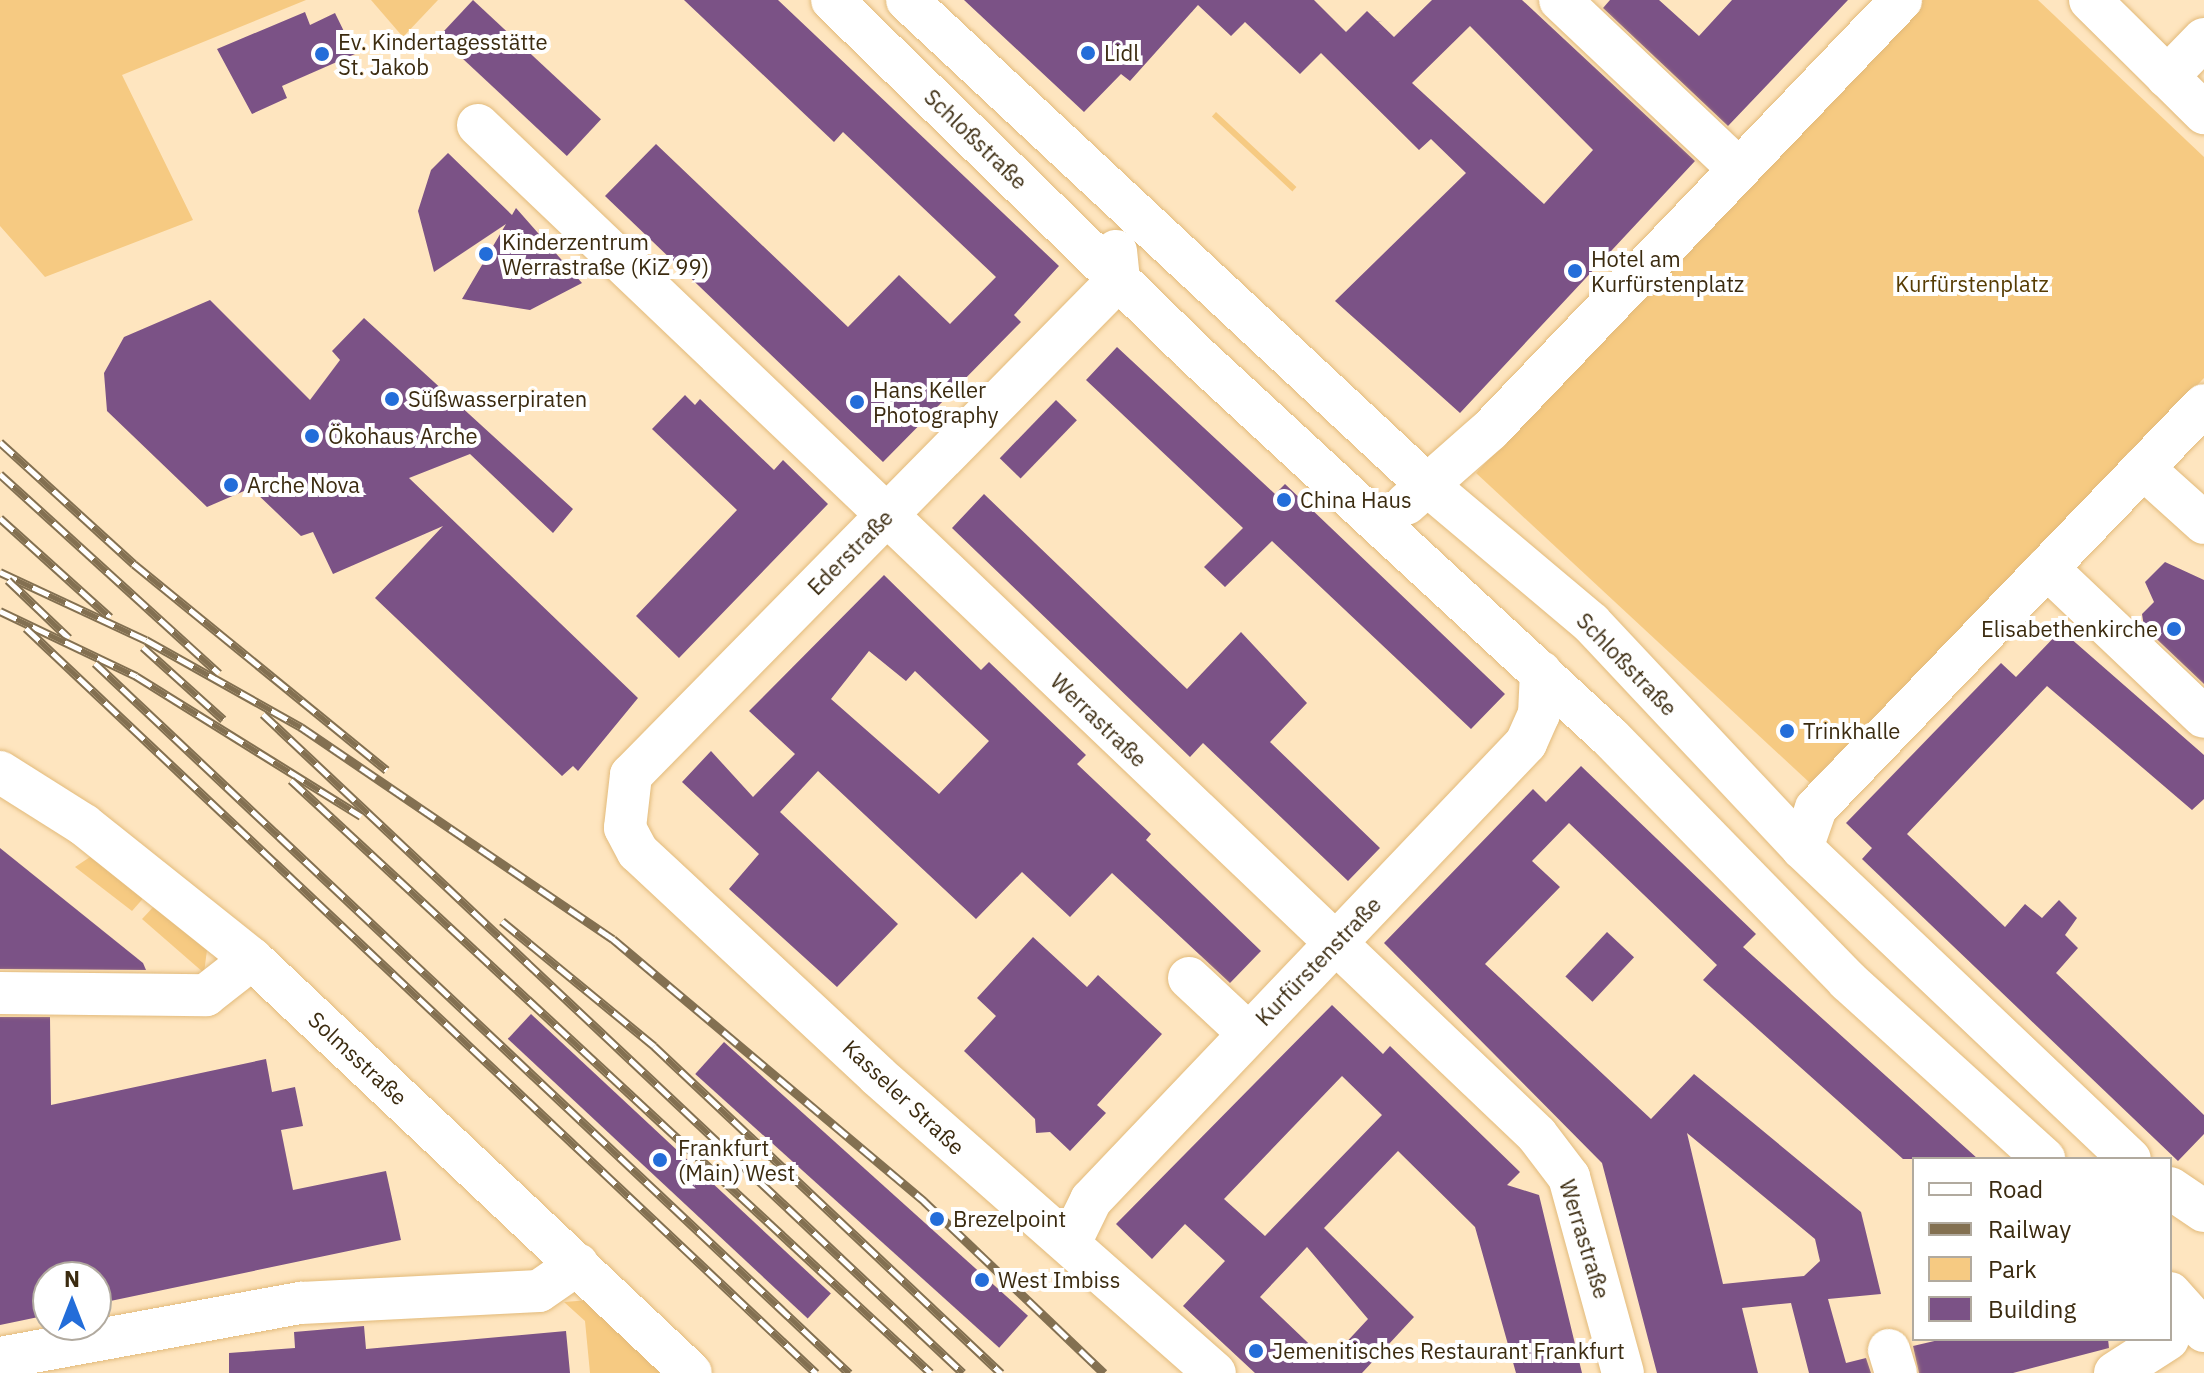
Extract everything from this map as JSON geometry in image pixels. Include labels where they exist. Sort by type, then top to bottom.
[{"type":"street","name":"Schloßstraße","points":[[832,0],[1119,279],[1541,672],[1848,981],[2042,1157]]},
{"type":"street","name":"Schloßstraße","points":[[907,0],[1426,484],[1591,623],[1802,848],[2128,1157]]},
{"type":"street","points":[[1560,0],[1739,169]]},
{"type":"street","points":[[1385,526],[1426,484],[1490,430],[1901,0]]},
{"type":"street","points":[[2090,0],[2204,113]]},
{"type":"street","points":[[2167,77],[2204,39]]},
{"type":"street","name":"Werrastraße","points":[[478,125],[1537,1135],[1569,1177],[1623,1373]]},
{"type":"street","points":[[1109,187],[1119,279]]},
{"type":"street","name":"Ederstraße","points":[[623,801],[631,775],[1119,279]]},
{"type":"street","points":[[1802,848],[1816,808],[2204,405]]},
{"type":"street","points":[[2143,468],[2204,523]]},
{"type":"street","points":[[2047,568],[2204,717]]},
{"type":"street","name":"Kurfürstenstraße","points":[[1071,1241],[1091,1200],[1526,743],[1539,714],[1541,672]]},
{"type":"street","name":"Solmsstraße","points":[[0,772],[84,825],[252,959],[691,1373]]},
{"type":"street","name":"Kasseler Straße","points":[[623,801],[638,852],[964,1153],[1071,1241],[1215,1373]]},
{"type":"street","points":[[0,993],[206,995],[252,959]]},
{"type":"street","points":[[1189,978],[1248,1033]]},
{"type":"street","points":[[1071,1241],[1107,1313],[1179,1373]]},
{"type":"street","points":[[0,1358],[301,1303],[539,1291],[578,1264]]},
{"type":"street","points":[[2118,1373],[2130,1341]]},
{"type":"street","points":[[2118,1373],[2163,1341]]},
{"type":"green space","points":[[0,0],[306,0],[122,75],[193,220],[45,277],[0,226]]},
{"type":"green space","points":[[371,0],[438,0],[403,37]]},
{"type":"green space","name":"Kurfürstenplatz","points":[[1921,0],[2038,0],[2204,157],[2204,378],[1810,783],[1476,473]]},
{"type":"green space","points":[[1216,112],[1296,187],[1292,191],[1212,116]]},
{"type":"green space","points":[[96,853],[147,894],[132,911],[75,867]]},
{"type":"green space","points":[[157,903],[207,950],[204,973],[142,919]]},
{"type":"green space","points":[[590,1300],[667,1373],[590,1373],[585,1321],[564,1302]]},
{"type":"building","points":[[473,0],[601,119],[567,156],[439,37]]},
{"type":"building","points":[[684,0],[778,0],[1059,266],[1014,315],[1021,322],[883,462],[605,196],[656,144],[848,327],[899,275],[950,324],[996,277],[843,132],[834,142]]},
{"type":"building","points":[[964,0],[1314,0],[1346,32],[1367,11],[1394,37],[1432,0],[1522,0],[1695,161],[1460,413],[1335,301],[1466,173],[1431,139],[1419,150],[1321,53],[1300,74],[1245,22],[1231,36],[1198,5],[1130,81],[1121,74],[1084,112]],"holes":[[[1470,26],[1593,150],[1544,204],[1412,83]]]},
{"type":"building","points":[[1610,0],[1659,0],[1699,36],[1732,0],[1848,0],[1728,126],[1603,8]]},
{"type":"building","points":[[305,12],[310,25],[335,13],[355,54],[282,86],[287,98],[252,114],[217,49]]},
{"type":"building","points":[[448,153],[512,215],[516,208],[582,283],[530,310],[462,299],[506,224],[434,272],[418,211],[431,170]]},
{"type":"building","name":"Ökohaus Arche","points":[[210,300],[310,400],[340,360],[332,351],[364,318],[573,509],[553,533],[470,454],[409,478],[638,698],[578,771],[573,766],[562,776],[375,598],[443,526],[333,574],[313,532],[301,536],[251,488],[207,507],[107,411],[104,373],[124,337]]},
{"type":"building","points":[[1117,347],[1275,494],[1285,484],[1505,694],[1471,729],[1272,541],[1225,587],[1204,567],[1243,528],[1086,380]]},
{"type":"building","points":[[685,395],[695,405],[700,399],[774,470],[783,460],[828,504],[679,658],[636,616],[737,510],[652,429]]},
{"type":"building","points":[[1056,400],[1077,420],[1021,478],[1000,458]]},
{"type":"building","points":[[984,494],[1187,689],[1241,632],[1307,703],[1270,742],[1380,848],[1348,881],[1203,743],[1190,757],[952,528]]},
{"type":"building","name":"Elisabethenkirche","points":[[2165,562],[2204,580],[2204,684],[2144,627],[2142,614],[2154,602],[2145,582]]},
{"type":"building","points":[[884,575],[981,670],[989,662],[1086,755],[1077,764],[1151,834],[1146,840],[1261,951],[1230,983],[1112,873],[1070,917],[1022,872],[976,919],[818,771],[780,812],[898,924],[837,987],[729,889],[759,854],[682,782],[711,751],[753,797],[795,754],[749,711]],"holes":[[[869,651],[906,681],[915,671],[989,741],[939,794],[831,699]]]},
{"type":"building","points":[[2061,630],[2204,755],[2204,799],[2192,810],[2047,686],[1907,834],[2005,927],[2025,904],[2042,918],[2059,900],[2077,918],[2065,935],[2078,948],[2056,973],[2204,1115],[2204,1134],[2178,1161],[1862,859],[1872,848],[1846,823],[2001,663],[2016,677]]},
{"type":"building","points":[[1581,766],[1756,934],[1743,947],[1976,1157],[1903,1159],[1703,980],[1717,965],[1569,823],[1532,861],[1560,887],[1485,964],[1651,1119],[1694,1074],[1861,1212],[1881,1294],[1828,1299],[1846,1363],[1866,1358],[1871,1373],[1809,1373],[1791,1303],[1742,1308],[1758,1373],[1657,1373],[1602,1163],[1384,943],[1533,789],[1546,802]],"holes":[[[1687,1133],[1815,1239],[1820,1261],[1804,1276],[1723,1284]]]},
{"type":"building","points":[[0,848],[143,963],[146,970],[0,969]]},
{"type":"building","points":[[1607,932],[1634,957],[1592,1002],[1565,977]]},
{"type":"building","points":[[1033,937],[1087,987],[1098,975],[1162,1034],[1097,1105],[1106,1113],[1070,1151],[1050,1132],[1036,1133],[1035,1119],[964,1051],[996,1016],[977,998]]},
{"type":"building","points":[[1332,1005],[1383,1054],[1390,1046],[1520,1172],[1507,1185],[1539,1195],[1582,1373],[1516,1373],[1475,1227],[1398,1151],[1324,1228],[1414,1317],[1362,1373],[1255,1373],[1183,1306],[1225,1261],[1185,1224],[1152,1259],[1116,1224]],"holes":[[[1342,1076],[1382,1115],[1265,1236],[1224,1199]],[[1307,1247],[1368,1319],[1328,1362],[1260,1297]]]},
{"type":"building","points":[[531,1014],[831,1294],[808,1318],[508,1039]]},
{"type":"building","points":[[0,1017],[50,1017],[51,1105],[266,1059],[272,1092],[295,1087],[303,1126],[281,1130],[293,1190],[386,1171],[401,1240],[112,1301],[112,1261],[32,1261],[32,1318],[0,1325]]},
{"type":"building","points":[[724,1042],[1028,1316],[999,1348],[695,1074]]},
{"type":"building","points":[[364,1326],[366,1349],[566,1331],[570,1373],[229,1373],[229,1353],[295,1348],[294,1332]]},
{"type":"building","points":[[1934,1341],[2108,1341],[2109,1348],[2013,1373],[1919,1373],[1913,1346]]},
{"type":"railway","points":[[0,442],[134,564],[387,770]]},
{"type":"railway","points":[[0,474],[219,673]]},
{"type":"railway","points":[[0,518],[110,617]]},
{"type":"railway","points":[[0,572],[146,640],[301,727],[613,939],[924,1201],[1104,1373]]},
{"type":"railway","points":[[8,580],[69,638]]},
{"type":"railway","points":[[0,611],[136,676],[361,816]]},
{"type":"railway","points":[[26,628],[816,1373]]},
{"type":"railway","points":[[143,647],[223,719]]},
{"type":"railway","points":[[95,663],[849,1373]]},
{"type":"railway","points":[[263,714],[963,1373]]},
{"type":"railway","points":[[291,780],[931,1373]]},
{"type":"railway","points":[[502,921],[654,1046],[1001,1373]]},
{"type":"place","name":"Lidl","points":[[1088,53]]},
{"type":"place","name":"Ev. Kindertagesstätte St. Jakob","points":[[322,54]]},
{"type":"place","name":"Kinderzentrum Werrastraße (KiZ 99)","points":[[486,254]]},
{"type":"place","name":"Hotel am Kurfürstenplatz","points":[[1575,271]]},
{"type":"place","name":"Süßwasserpiraten","points":[[392,399]]},
{"type":"place","name":"Hans Keller Photography","points":[[857,402]]},
{"type":"place","name":"Ökohaus Arche","points":[[312,436]]},
{"type":"place","name":"Arche Nova","points":[[231,485]]},
{"type":"place","name":"China Haus","points":[[1284,500]]},
{"type":"place","name":"Elisabethenkirche","points":[[2174,629]]},
{"type":"place","name":"Trinkhalle","points":[[1787,731]]},
{"type":"place","name":"Frankfurt (Main) West","points":[[660,1160]]},
{"type":"place","name":"Brezelpoint","points":[[937,1219]]},
{"type":"place","name":"West Imbiss","points":[[982,1280]]},
{"type":"place","name":"Jemenitisches Restaurant Frankfurt","points":[[1256,1351]]}]
